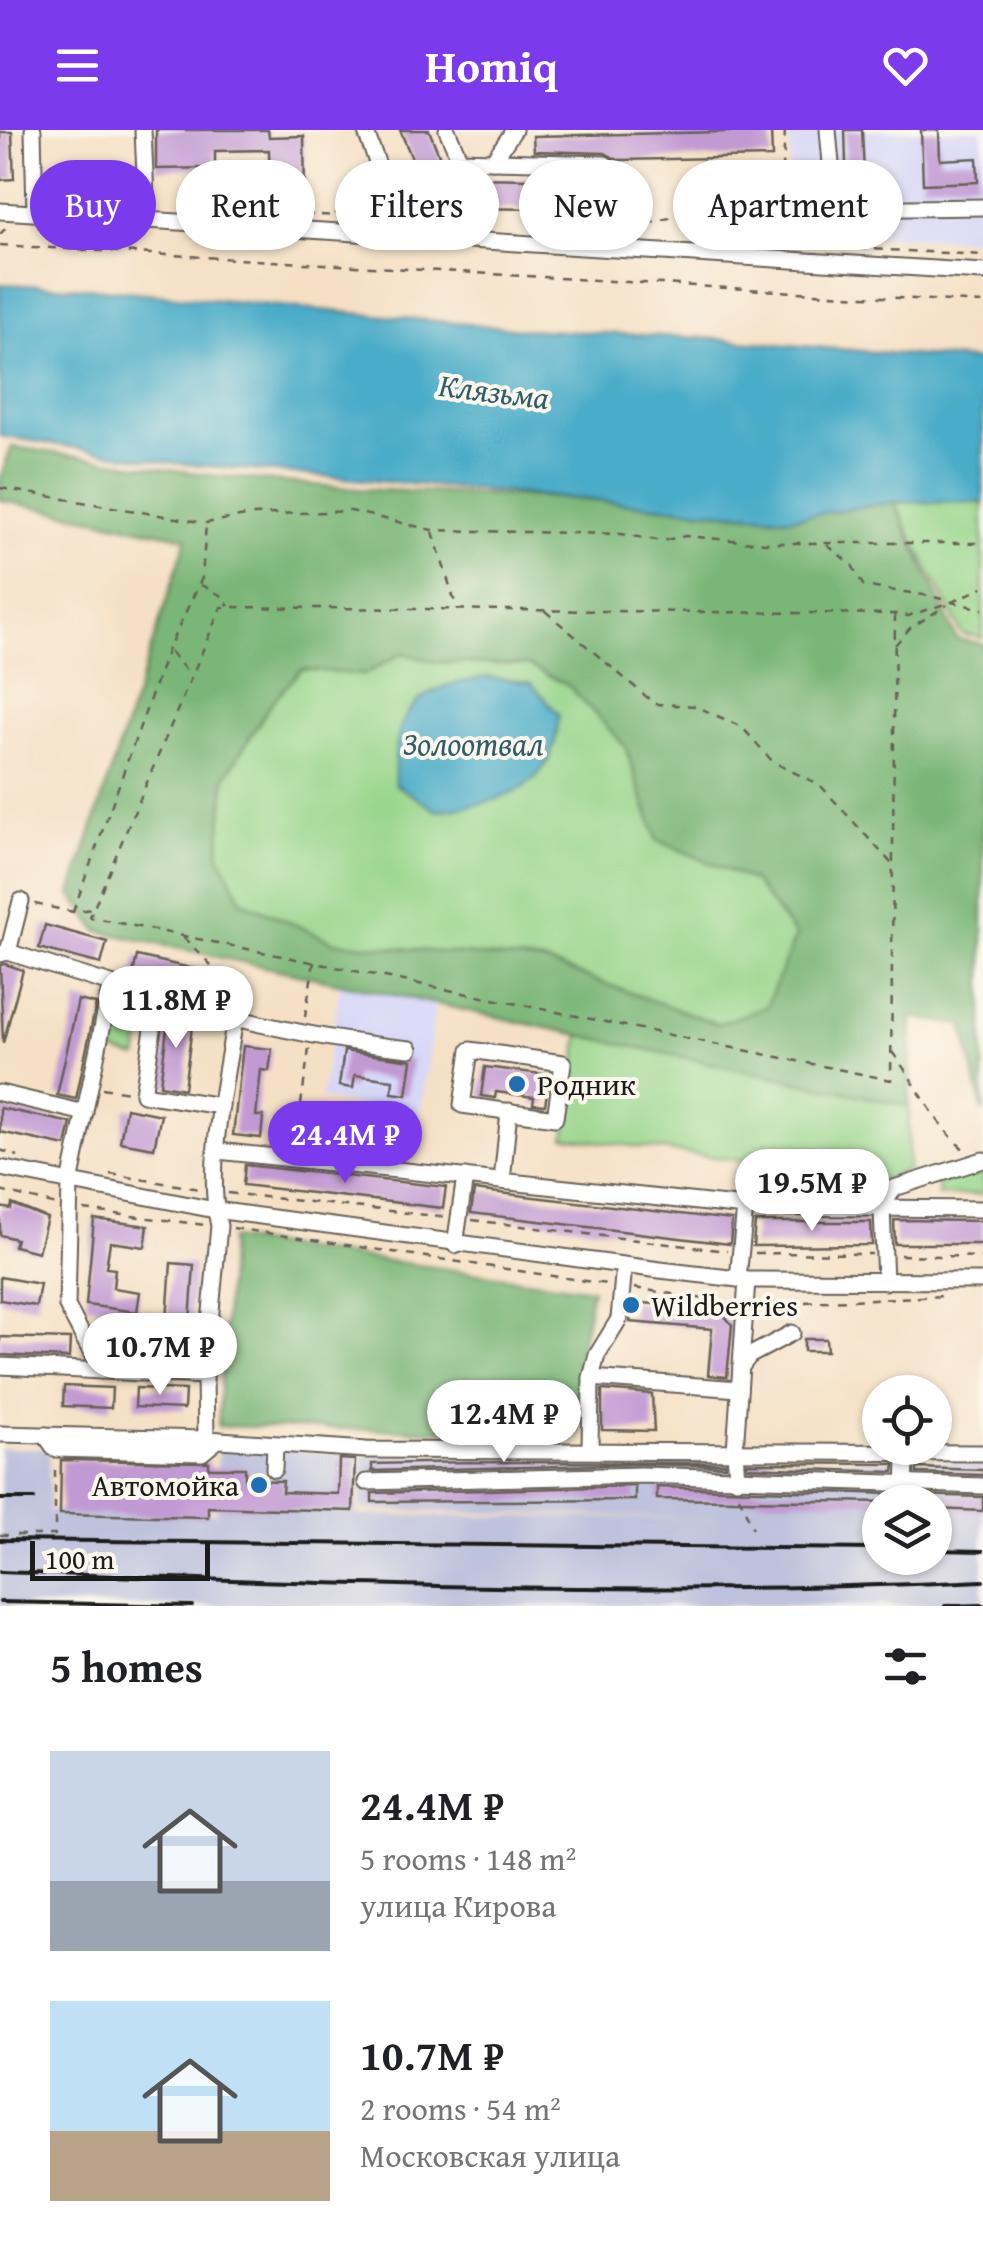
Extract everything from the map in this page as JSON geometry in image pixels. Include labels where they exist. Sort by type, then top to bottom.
[{"type":"street","points":[[33,130],[34,160]]},
{"type":"street","points":[[143,130],[144,160]]},
{"type":"street","points":[[365,130],[376,160]]},
{"type":"street","points":[[447,130],[460,160]]},
{"type":"street","points":[[495,160],[514,130]]},
{"type":"street","points":[[828,130],[831,160]]},
{"type":"street","points":[[903,208],[983,207]]},
{"type":"street","points":[[0,211],[30,212]]},
{"type":"street","points":[[156,222],[335,233]]},
{"type":"street","points":[[653,242],[983,272]]},
{"type":"street","points":[[21,902],[4,953],[111,986],[330,1041],[410,1049]]},
{"type":"street","points":[[101,1371],[67,1306],[70,1183],[111,986]]},
{"type":"street","points":[[158,997],[143,1094],[221,1106]]},
{"type":"street","points":[[212,1439],[204,1376],[219,1226],[215,1210],[221,1106],[235,1018]]},
{"type":"street","points":[[470,1050],[563,1063],[556,1118],[509,1112],[462,1105],[470,1050]]},
{"type":"street","points":[[0,1093],[85,1113]]},
{"type":"street","points":[[502,1181],[509,1112]]},
{"type":"street","points":[[218,1151],[745,1207],[983,1209]]},
{"type":"street","points":[[885,1282],[882,1208],[894,1188],[981,1161]]},
{"type":"street","points":[[0,1168],[215,1210],[455,1245],[743,1280],[983,1281]]},
{"type":"street","points":[[455,1245],[464,1176]]},
{"type":"street","points":[[737,1480],[745,1207]]},
{"type":"street","points":[[590,1450],[591,1378],[597,1356],[618,1320],[624,1266]]},
{"type":"street","points":[[741,1367],[749,1356],[792,1333]]},
{"type":"street","points":[[0,1366],[204,1376]]},
{"type":"street","points":[[591,1378],[739,1389]]},
{"type":"street","points":[[0,1434],[98,1436],[123,1444]]},
{"type":"street","points":[[45,1435],[55,1449],[87,1450],[212,1439],[275,1446],[862,1454]]},
{"type":"street","points":[[87,1450],[98,1436]]},
{"type":"street","points":[[274,1468],[275,1446]]},
{"type":"street","points":[[642,1483],[644,1451]]},
{"type":"street","points":[[952,1454],[983,1453]]},
{"type":"street","points":[[366,1482],[737,1480],[862,1489]]},
{"type":"street","points":[[952,1488],[983,1486]]},
{"type":"path","points":[[653,228],[724,203],[783,165],[785,130]]},
{"type":"path","points":[[0,245],[983,303]]},
{"type":"path","points":[[830,261],[831,250]]},
{"type":"path","points":[[0,488],[206,523],[251,514],[351,511],[432,530],[826,544],[983,542]]},
{"type":"path","points":[[72,912],[168,649],[200,584],[206,523]]},
{"type":"path","points":[[432,530],[457,609]]},
{"type":"path","points":[[826,544],[852,566],[863,585],[884,591],[920,591],[983,609]]},
{"type":"path","points":[[200,584],[222,596],[230,607]]},
{"type":"path","points":[[895,614],[891,1080],[90,916],[221,607],[895,614],[908,616],[983,588]]},
{"type":"path","points":[[895,645],[910,628],[951,602]]},
{"type":"path","points":[[544,610],[655,704],[696,706],[742,727],[773,762],[820,785],[893,866]]},
{"type":"path","points":[[168,649],[192,678]]},
{"type":"path","points":[[21,902],[72,912],[93,909]]},
{"type":"path","points":[[181,935],[218,972],[235,1018]]},
{"type":"path","points":[[314,962],[302,1104],[316,1127],[349,1164]]},
{"type":"path","points":[[891,1050],[920,1086],[945,1134],[981,1161]]},
{"type":"path","points":[[90,1086],[143,1094]]},
{"type":"path","points":[[0,1150],[27,1159]]},
{"type":"path","points":[[110,1174],[216,1192],[742,1253],[983,1258]]},
{"type":"path","points":[[19,1206],[22,1196]]},
{"type":"path","points":[[0,1534],[56,1535],[55,1449]]},
{"type":"path","points":[[737,1480],[740,1506],[753,1529]]},
{"type":"shaded area","points":[[790,130],[983,130],[983,239],[903,236],[903,160],[791,160]]},
{"type":"shaded area","points":[[341,983],[436,1003],[420,1114],[321,1099]]},
{"type":"shaded area","points":[[0,1448],[49,1448],[49,1511],[216,1513],[218,1448],[359,1454],[357,1515],[730,1519],[361,1510],[363,1454],[862,1460],[862,1465],[983,1461],[983,1606],[0,1606]]},
{"type":"green space","points":[[12,447],[218,476],[357,489],[563,498],[787,518],[894,502],[957,639],[983,644],[983,1112],[963,1025],[912,1017],[909,1106],[98,931],[71,894],[187,538],[0,500],[0,478]],"holes":[[[403,653],[435,662],[528,665],[569,686],[625,746],[657,840],[753,881],[796,936],[766,1007],[718,1024],[544,962],[334,942],[242,901],[219,854],[225,778],[271,703],[302,669],[363,675]]]},
{"type":"green space","points":[[894,502],[983,503],[983,638],[962,634]]},
{"type":"green space","points":[[403,653],[435,662],[528,665],[569,686],[625,746],[657,840],[753,881],[796,936],[766,1007],[718,1024],[544,962],[334,942],[242,901],[219,854],[225,778],[271,703],[302,669],[363,675]]},
{"type":"green space","points":[[111,998],[147,1007],[137,1058],[101,1048]]},
{"type":"green space","points":[[580,1034],[909,1106],[908,1170],[883,1180],[565,1137]]},
{"type":"green space","points":[[979,1165],[983,1169],[983,1194],[938,1196],[939,1177]]},
{"type":"green space","points":[[230,1239],[592,1289],[578,1363],[579,1434],[218,1426]]},
{"type":"water","name":"Клязьма","points":[[0,284],[92,288],[521,329],[703,338],[983,361],[983,503],[894,502],[791,518],[174,463],[0,436]]},
{"type":"water","name":"Золоотвал","points":[[490,677],[531,683],[559,715],[547,762],[536,777],[504,797],[437,811],[395,784],[395,758],[404,720],[426,695],[464,681]]},
{"type":"building","points":[[156,130],[268,130],[269,137],[304,136],[304,160],[269,160],[269,150],[215,151],[215,160],[176,160],[176,169],[156,169]]},
{"type":"building","points":[[400,130],[429,130],[441,160],[413,160]]},
{"type":"building","points":[[845,130],[862,130],[863,160],[846,160]]},
{"type":"building","points":[[921,130],[939,130],[940,160],[977,158],[978,182],[923,184]]},
{"type":"building","points":[[771,131],[772,157],[618,160],[605,153],[534,151],[533,136]]},
{"type":"building","points":[[0,132],[12,132],[14,179],[0,180]]},
{"type":"building","points":[[499,179],[519,179],[519,209],[499,208]]},
{"type":"building","points":[[45,925],[107,942],[101,964],[39,948]]},
{"type":"building","points":[[137,956],[199,970],[194,993],[132,978]]},
{"type":"building","points":[[0,965],[23,970],[3,1043]]},
{"type":"building","points":[[78,1000],[96,1004],[76,1099],[57,1095]]},
{"type":"building","points":[[169,1013],[193,1019],[184,1089],[160,1085]]},
{"type":"building","points":[[243,1046],[272,1049],[269,1071],[261,1070],[256,1116],[263,1116],[261,1138],[233,1135]]},
{"type":"building","points":[[344,1051],[412,1060],[407,1095],[392,1093],[393,1080],[355,1075],[353,1088],[339,1086]]},
{"type":"building","name":"Родник","points":[[485,1067],[550,1075],[545,1105],[533,1104],[534,1097],[496,1092],[495,1098],[481,1096]]},
{"type":"building","points":[[0,1108],[71,1123],[66,1146],[0,1132]]},
{"type":"building","points":[[126,1108],[161,1115],[154,1148],[120,1142]]},
{"type":"building","points":[[245,1165],[446,1187],[443,1208],[243,1185]]},
{"type":"building","points":[[474,1190],[732,1220],[730,1244],[471,1213]]},
{"type":"building","points":[[12,1204],[47,1218],[38,1252],[14,1246],[16,1239],[0,1235],[0,1207],[11,1209]]},
{"type":"building","points":[[94,1219],[148,1226],[145,1247],[110,1242],[106,1268],[115,1269],[113,1288],[140,1292],[137,1312],[86,1305]]},
{"type":"building","points":[[894,1220],[983,1221],[983,1244],[895,1244]]},
{"type":"building","points":[[755,1222],[871,1222],[872,1245],[753,1246]]},
{"type":"building","points":[[171,1263],[194,1265],[187,1364],[164,1363]]},
{"type":"building","points":[[0,1277],[40,1284],[36,1306],[0,1300]]},
{"type":"building","points":[[632,1302],[720,1310],[732,1325],[727,1377],[708,1375],[712,1329],[630,1322]]},
{"type":"building","points":[[0,1337],[70,1339],[69,1358],[0,1355]]},
{"type":"building","points":[[804,1339],[826,1339],[827,1351],[804,1351]]},
{"type":"building","points":[[64,1386],[112,1388],[111,1408],[63,1406]]},
{"type":"building","points":[[136,1388],[185,1390],[184,1409],[135,1407]]},
{"type":"building","points":[[602,1390],[652,1394],[654,1431],[602,1430]]},
{"type":"building","points":[[339,1459],[355,1460],[353,1511],[208,1507],[208,1517],[60,1514],[61,1460],[209,1462],[209,1468],[245,1468],[245,1480],[283,1481],[282,1492],[338,1494]]},
{"type":"building","points":[[725,1463],[725,1466],[641,1464],[372,1471],[372,1464]]},
{"type":"building","points":[[747,1463],[895,1465],[894,1472],[747,1467]]},
{"type":"building","points":[[917,1468],[983,1470],[983,1475],[917,1473]]},
{"type":"building","points":[[635,1486],[635,1500],[372,1502],[372,1493]]},
{"type":"building","points":[[657,1487],[862,1493],[862,1502],[657,1499]]},
{"type":"building","points":[[952,1496],[983,1497],[983,1511],[952,1510]]},
{"type":"railway","points":[[0,1499],[34,1499]]},
{"type":"railway","points":[[0,1540],[862,1549]]},
{"type":"railway","points":[[952,1550],[983,1551]]},
{"type":"railway","points":[[0,1572],[614,1588],[983,1581]]},
{"type":"railway","points":[[0,1602],[192,1606]]},
{"type":"railway","points":[[945,1606],[983,1605]]},
{"type":"place","name":"Родник","points":[[517,1084]]},
{"type":"place","name":"Wildberries","points":[[631,1305]]},
{"type":"place","name":"Автомойка","points":[[259,1485]]}]
